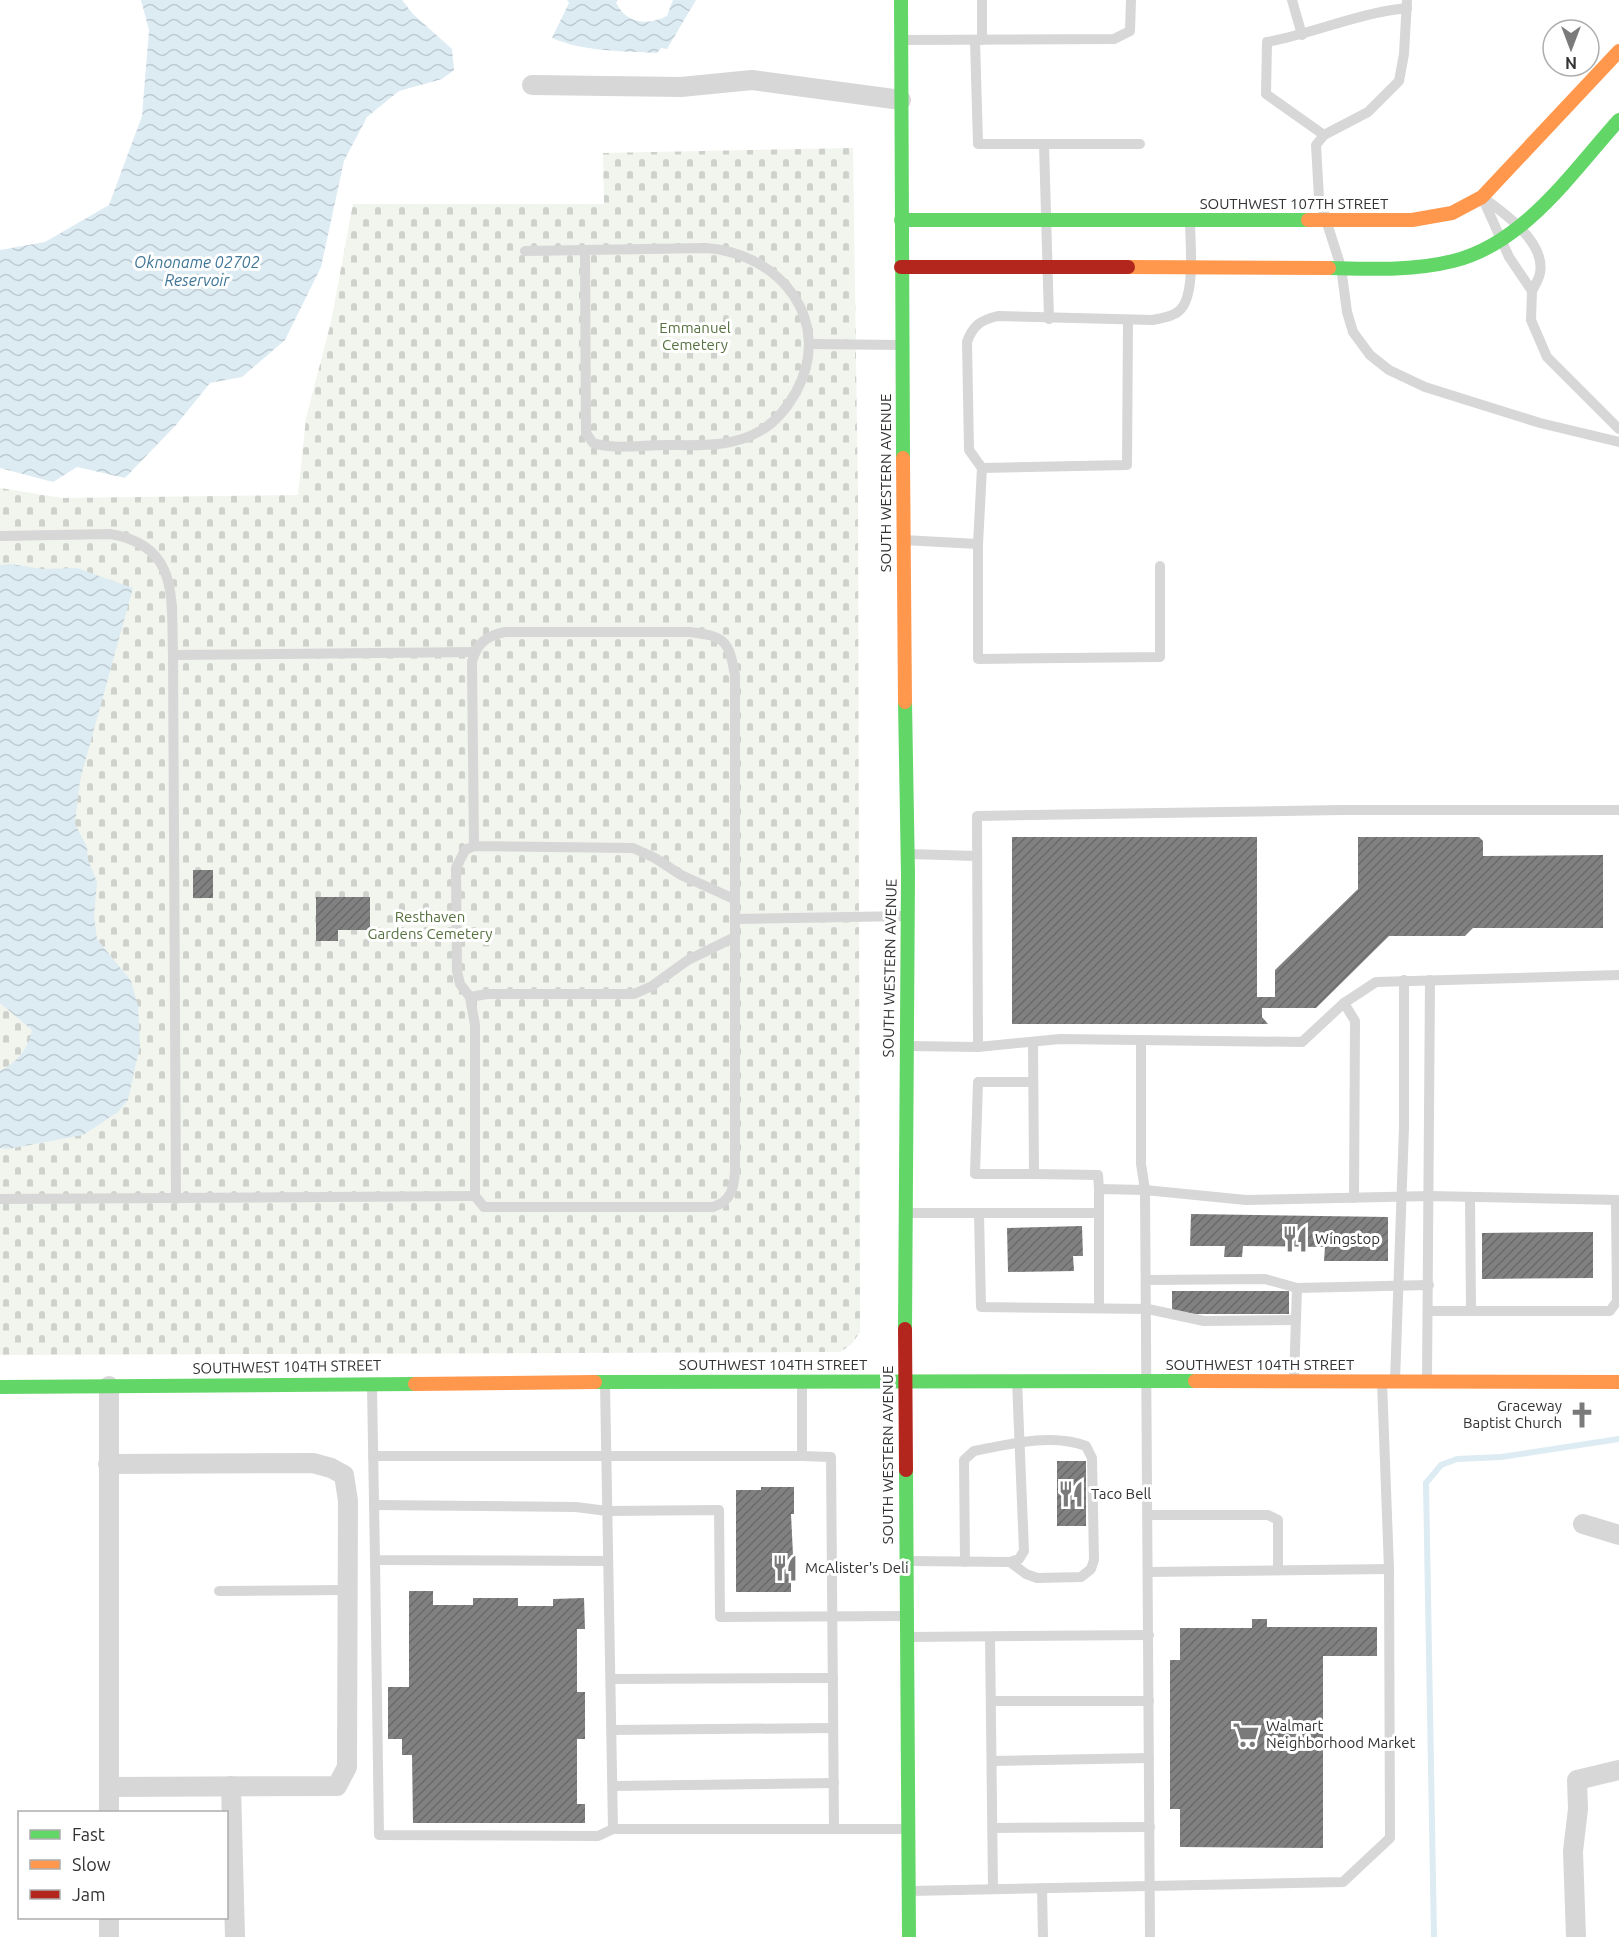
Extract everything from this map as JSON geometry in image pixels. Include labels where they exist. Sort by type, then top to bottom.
[{"type":"main road","name":"SOUTH WESTERN AVENUE","points":[[901,0],[901,267],[907,854],[904,1380],[909,1937]]},
{"type":"main road","name":"SOUTHWEST 107TH STREET","points":[[901,220],[1412,220],[1452,213],[1482,197],[1619,51]]},
{"type":"main road","points":[[901,267],[1440,265],[1473,255],[1500,239],[1519,224],[1619,120]]},
{"type":"main road","name":"SOUTHWEST 104TH STREET","points":[[0,1387],[904,1380],[1619,1382]]},
{"type":"street","points":[[532,85],[681,87],[752,80],[901,100]]},
{"type":"street","points":[[109,1386],[109,1811]]},
{"type":"street","points":[[108,1464],[313,1463],[331,1468],[344,1475],[348,1502],[347,1767],[337,1786],[110,1786]]},
{"type":"street","points":[[1583,1524],[1619,1535]]},
{"type":"street","points":[[1576,1937],[1573,1851],[1578,1809],[1577,1780],[1619,1770]]},
{"type":"street","points":[[231,1786],[235,1937]]},
{"type":"street","points":[[109,1919],[109,1937]]},
{"type":"lane","points":[[982,0],[978,40],[978,144],[1140,144]]},
{"type":"lane","points":[[901,40],[1121,38],[1130,31],[1131,0]]},
{"type":"lane","points":[[1292,0],[1302,35]]},
{"type":"lane","points":[[1324,135],[1266,94],[1267,42],[1302,35],[1357,16],[1407,4],[1404,54],[1399,81],[1368,112],[1324,135],[1316,145],[1319,198],[1341,267],[1353,332],[1370,355],[1389,370],[1425,387],[1572,433],[1619,442]]},
{"type":"lane","points":[[1044,144],[1044,220],[1049,319]]},
{"type":"lane","points":[[1482,197],[1519,224],[1537,255],[1540,272],[1532,291],[1531,320],[1546,357],[1619,429]]},
{"type":"lane","points":[[1482,197],[1500,239],[1532,291]]},
{"type":"lane","points":[[1160,566],[1160,657],[978,659],[978,544],[982,468],[969,450],[967,342],[970,333],[981,320],[998,316],[1153,320],[1179,312],[1189,291],[1190,220]]},
{"type":"lane","points":[[525,250],[706,248],[746,256],[770,268],[787,286],[805,320],[810,344],[805,371],[789,405],[775,420],[745,438],[714,445],[614,446],[593,443],[586,433],[585,250]]},
{"type":"lane","points":[[982,468],[1127,465],[1128,320]]},
{"type":"lane","points":[[810,344],[902,345]]},
{"type":"lane","points":[[0,536],[110,534],[140,541],[159,560],[168,581],[173,655],[176,1199]]},
{"type":"lane","points":[[903,540],[978,544]]},
{"type":"lane","points":[[474,846],[474,652],[485,639],[505,632],[689,632],[724,640],[730,648],[735,676],[735,1171],[729,1198],[722,1204],[702,1208],[496,1209],[484,1207],[475,1197],[474,1025],[470,997],[460,984],[457,971],[456,880],[460,859],[465,850],[474,846],[633,848],[655,858],[681,875],[734,899]]},
{"type":"lane","points":[[173,655],[474,652]]},
{"type":"lane","points":[[978,1047],[977,816],[1342,810],[1619,810]]},
{"type":"lane","points":[[907,854],[977,856]]},
{"type":"lane","points":[[735,919],[907,916]]},
{"type":"lane","points":[[470,997],[487,994],[633,994],[652,986],[688,960],[735,937]]},
{"type":"lane","points":[[906,1046],[978,1047],[1060,1039],[1302,1042],[1344,1003],[1376,981],[1619,975]]},
{"type":"lane","points":[[908,1891],[1343,1882],[1390,1838],[1388,1382],[1398,1286],[1404,1127],[1404,980]]},
{"type":"lane","points":[[1427,1382],[1430,980]]},
{"type":"lane","points":[[1344,1003],[1355,1021],[1354,1198]]},
{"type":"lane","points":[[1141,1041],[1141,1164],[1145,1190],[1148,1309],[1150,1937]]},
{"type":"lane","points":[[1033,1042],[1034,1174]]},
{"type":"lane","points":[[1033,1082],[978,1082],[975,1174],[1098,1175],[1099,1308]]},
{"type":"lane","points":[[1099,1189],[1145,1190],[1246,1200],[1430,1196],[1618,1200],[1617,1301],[1610,1311],[1429,1311]]},
{"type":"lane","points":[[0,1199],[475,1197]]},
{"type":"lane","points":[[1470,1197],[1471,1311]]},
{"type":"lane","points":[[904,1213],[1099,1213]]},
{"type":"lane","points":[[979,1214],[981,1307],[1148,1309],[1204,1321],[1296,1320]]},
{"type":"lane","points":[[1147,1280],[1265,1279],[1297,1288],[1429,1285]]},
{"type":"lane","points":[[1293,1382],[1297,1288]]},
{"type":"lane","points":[[802,1381],[802,1456]]},
{"type":"lane","points":[[906,1561],[1010,1562],[1019,1558],[1024,1551],[1017,1381]]},
{"type":"lane","points":[[605,1382],[613,1829]]},
{"type":"lane","points":[[372,1383],[379,1834],[598,1836],[613,1829],[908,1829]]},
{"type":"lane","points":[[965,1562],[964,1460],[974,1451],[1020,1442],[1071,1442],[1086,1446],[1090,1451],[1094,1560],[1087,1574],[1037,1578],[1026,1574],[1010,1562]]},
{"type":"lane","points":[[373,1456],[831,1457],[834,1829]]},
{"type":"lane","points":[[374,1505],[576,1507],[607,1511],[719,1510],[720,1617],[906,1616]]},
{"type":"lane","points":[[1148,1515],[1268,1515],[1278,1520],[1278,1570]]},
{"type":"lane","points":[[375,1560],[608,1560]]},
{"type":"lane","points":[[1148,1572],[1389,1569]]},
{"type":"lane","points":[[219,1591],[348,1590]]},
{"type":"lane","points":[[906,1638],[1149,1635]]},
{"type":"lane","points":[[990,1636],[993,1889]]},
{"type":"lane","points":[[611,1679],[832,1678]]},
{"type":"lane","points":[[991,1701],[1149,1701]]},
{"type":"lane","points":[[612,1730],[833,1728]]},
{"type":"lane","points":[[992,1761],[1149,1758]]},
{"type":"lane","points":[[613,1786],[834,1783]]},
{"type":"lane","points":[[993,1828],[1150,1827]]},
{"type":"lane","points":[[1042,1888],[1043,1937]]},
{"type":"green space","name":"Resthaven Gardens Cemetery","points":[[853,148],[858,498],[860,1332],[852,1344],[840,1352],[0,1355],[0,488],[62,498],[298,495],[306,418],[331,322],[353,204],[604,204],[603,153]]},
{"type":"water","name":"Oknoname 02702 Reservoir","points":[[141,0],[402,0],[413,14],[452,49],[454,70],[442,79],[399,91],[367,117],[344,161],[321,267],[285,340],[242,377],[210,383],[176,425],[125,478],[77,467],[53,482],[0,468],[0,250],[45,242],[109,205],[142,116],[149,30]]},
{"type":"water","points":[[567,0],[618,0],[616,3],[626,15],[645,22],[667,16],[673,0],[696,0],[667,49],[661,48],[657,53],[590,48],[552,38],[569,3]]},
{"type":"water","points":[[10,564],[42,569],[77,568],[133,588],[80,780],[75,824],[87,847],[88,860],[97,882],[94,916],[97,939],[131,981],[138,1006],[140,1045],[128,1100],[118,1112],[83,1135],[8,1149],[0,1148],[0,1071],[21,1055],[28,1044],[32,1030],[0,1003],[0,565]]},
{"type":"building","points":[[1012,837],[1257,837],[1257,997],[1275,997],[1275,970],[1358,889],[1358,837],[1479,837],[1483,841],[1483,856],[1603,855],[1603,928],[1473,928],[1465,936],[1389,936],[1316,1008],[1262,1008],[1262,1017],[1268,1024],[1012,1024]]},
{"type":"building","points":[[193,870],[213,870],[213,898],[193,898]]},
{"type":"building","points":[[316,897],[370,897],[370,930],[338,930],[338,941],[316,941]]},
{"type":"building","points":[[1191,1214],[1388,1217],[1388,1261],[1324,1261],[1325,1247],[1243,1246],[1242,1257],[1224,1257],[1225,1246],[1190,1246]]},
{"type":"building","points":[[1082,1226],[1083,1256],[1073,1256],[1074,1271],[1008,1272],[1007,1228]]},
{"type":"building","points":[[1593,1232],[1593,1278],[1482,1279],[1482,1233]]},
{"type":"building","points":[[1172,1291],[1289,1291],[1289,1314],[1172,1314]]},
{"type":"building","name":"Taco Bell","points":[[1057,1461],[1086,1461],[1086,1526],[1057,1526]]},
{"type":"building","points":[[761,1487],[794,1487],[794,1514],[791,1514],[794,1575],[791,1575],[791,1592],[736,1592],[736,1490],[761,1490]]},
{"type":"building","points":[[409,1591],[433,1591],[433,1605],[473,1605],[473,1598],[518,1598],[518,1606],[553,1606],[553,1599],[584,1598],[585,1629],[577,1629],[577,1692],[585,1692],[585,1739],[577,1739],[577,1804],[585,1804],[585,1823],[413,1823],[412,1755],[402,1755],[402,1739],[388,1739],[388,1687],[409,1687]]},
{"type":"building","name":"Walmart Neighborhood Market","points":[[1252,1619],[1267,1619],[1267,1627],[1377,1627],[1377,1656],[1323,1656],[1323,1848],[1180,1847],[1180,1809],[1170,1809],[1170,1660],[1180,1660],[1180,1628],[1252,1628]]},
{"type":"waterway","points":[[1434,1937],[1426,1483],[1441,1465],[1457,1459],[1501,1457],[1619,1439]]},
{"type":"traffic: fast","points":[[901,0],[903,458]]},
{"type":"traffic: fast","points":[[1329,268],[1391,269],[1423,266],[1453,261],[1479,252],[1525,222],[1565,183],[1619,120]]},
{"type":"traffic: fast","points":[[901,220],[1308,220]]},
{"type":"traffic: fast","points":[[905,702],[908,875],[905,1329]]},
{"type":"traffic: fast","points":[[595,1382],[1195,1381]]},
{"type":"traffic: fast","points":[[0,1387],[415,1384]]},
{"type":"traffic: fast","points":[[906,1470],[909,1937]]},
{"type":"traffic: slow","points":[[1308,220],[1412,220],[1452,213],[1482,197],[1619,51]]},
{"type":"traffic: slow","points":[[1128,267],[1329,268]]},
{"type":"traffic: slow","points":[[903,458],[905,702]]},
{"type":"traffic: slow","points":[[1195,1381],[1619,1382]]},
{"type":"traffic: slow","points":[[415,1384],[595,1382]]},
{"type":"traffic: jam","points":[[901,267],[1128,267]]},
{"type":"traffic: jam","points":[[905,1329],[906,1470]]},
{"type":"place","name":"Wingstop","points":[[1295,1239]]},
{"type":"place","name":"Graceway Baptist Church","points":[[1582,1415]]},
{"type":"place","name":"Taco Bell","points":[[1071,1494]]},
{"type":"place","name":"McAlister's Deli","points":[[785,1568]]},
{"type":"place","name":"Walmart Neighborhood Market","points":[[1246,1735]]},
{"type":"park label","name":"Emmanuel Cemetery","points":[[695,336]]}]
